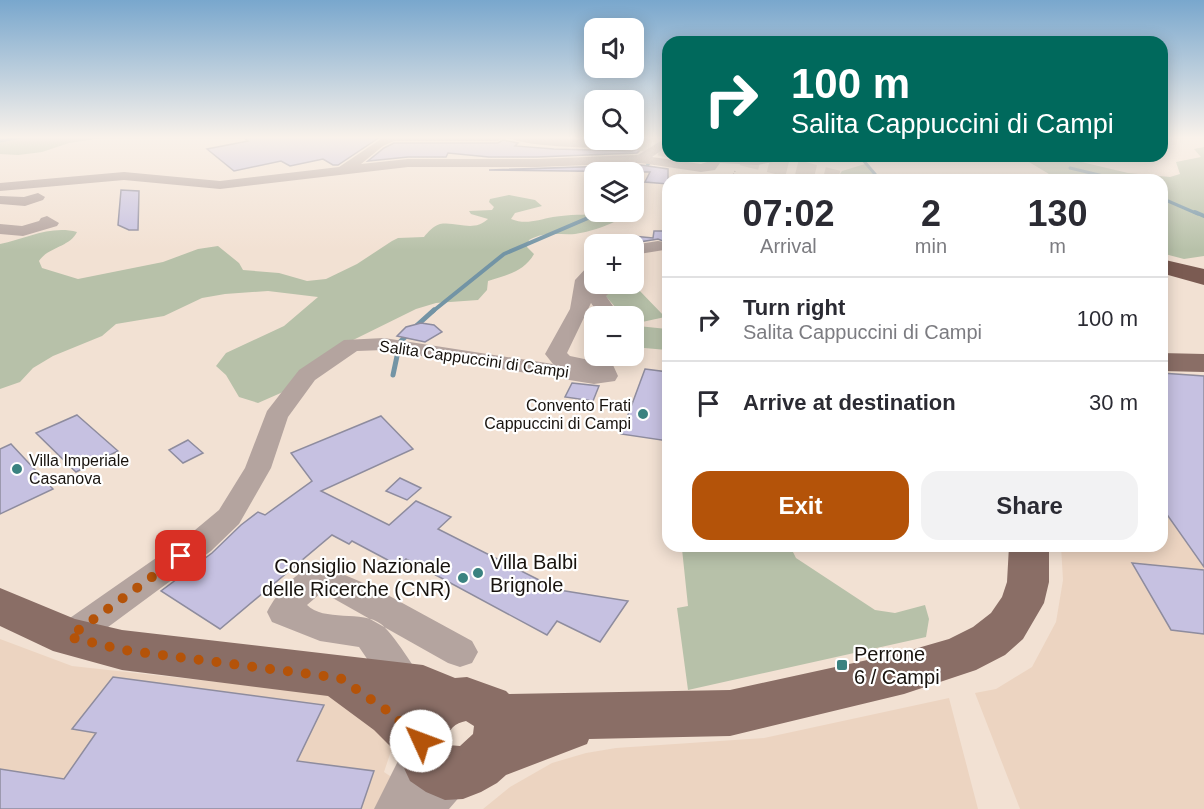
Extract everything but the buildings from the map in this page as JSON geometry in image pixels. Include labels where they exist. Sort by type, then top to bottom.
[{"type":"highway","points":[[1168,268],[1204,277]]},
{"type":"highway","points":[[1168,276],[1204,285]]},
{"type":"main road","points":[[1168,362],[1204,363]]},
{"type":"main road","points":[[340,678],[392,714],[451,750],[546,733],[604,717],[730,713],[904,673],[960,656],[989,641],[1007,626],[1022,603],[1028,582],[1029,552]]},
{"type":"main road","points":[[0,606],[69,637],[123,650],[423,687],[451,750]]},
{"type":"street","points":[[0,188],[134,176],[210,186],[299,175]]},
{"type":"street","points":[[0,188],[20,187],[48,190],[55,187],[28,184]]},
{"type":"street","points":[[0,200],[25,202],[38,197]]},
{"type":"street","points":[[8,230],[41,228],[51,224],[47,221]]},
{"type":"street","points":[[644,248],[658,246]]},
{"type":"street","name":"Salita Cappuccini di Campi","points":[[69,637],[200,543],[229,517],[258,468],[276,416],[307,375],[352,345],[384,344],[594,377],[607,376],[605,370],[563,361],[556,354],[584,294]]},
{"type":"street","points":[[406,685],[369,634],[320,627],[284,612],[295,596],[319,576],[361,596],[460,652]]},
{"type":"street","points":[[395,809],[451,750]]},
{"type":"shaded area","points":[[1168,372],[1204,375],[1204,809],[1020,809],[975,693],[996,689],[1032,667],[1056,622],[1063,580],[1061,552],[1168,552]]},
{"type":"shaded area","points":[[0,639],[72,666],[345,696],[393,745],[384,772],[439,809],[0,809]]},
{"type":"shaded area","points":[[949,698],[978,809],[483,809],[510,787],[552,763],[586,753],[616,748],[764,738]]},
{"type":"green space","points":[[1204,175],[1204,256],[1184,259],[1168,255],[1168,177]]},
{"type":"green space","points":[[509,195],[535,200],[542,206],[515,213],[511,219],[516,221],[527,222],[584,214],[584,222],[614,222],[586,232],[546,234],[529,240],[527,247],[534,254],[530,260],[514,272],[488,281],[487,290],[478,300],[436,303],[416,309],[345,344],[283,392],[258,403],[239,397],[226,375],[216,366],[226,353],[284,326],[318,297],[268,291],[202,298],[164,316],[116,324],[102,336],[53,356],[33,368],[20,382],[0,389],[0,244],[48,231],[77,232],[69,241],[43,256],[39,261],[42,268],[78,279],[163,262],[198,249],[218,246],[239,263],[243,270],[279,273],[307,281],[326,279],[357,264],[398,238],[424,237],[440,224],[471,226],[482,223],[488,219],[471,214],[469,211],[492,210],[494,207],[489,202],[490,199]]},
{"type":"green space","points":[[604,294],[643,294],[662,314],[662,318],[644,322],[644,306],[614,306]]},
{"type":"green space","points":[[644,327],[662,328],[662,350],[644,348]]},
{"type":"green space","points":[[682,552],[793,552],[796,558],[875,610],[895,613],[925,605],[929,619],[926,637],[688,690],[677,608],[688,606]]},
{"type":"waterway","points":[[1168,201],[1198,214]]},
{"type":"waterway","points":[[1195,212],[1204,216]]},
{"type":"waterway","points":[[432,312],[504,254],[584,220]]},
{"type":"waterway","points":[[414,328],[434,310]]},
{"type":"waterway","points":[[393,375],[400,342],[408,334]]},
{"type":"place","name":"Convento Frati Cappuccini di Campi","points":[[643,414]]},
{"type":"place","name":"Villa Imperiale Casanova","points":[[17,469]]},
{"type":"place","name":"Villa Balbi Brignole","points":[[478,573]]},
{"type":"place","name":"Consiglio Nazionale delle Ricerche (CNR)","points":[[463,578]]},
{"type":"place","name":"Perrone 6 / Campi","points":[[842,665]]},
{"type":"route","points":[[181,556],[69,637],[123,650],[340,678],[392,714],[421,741]]}]
